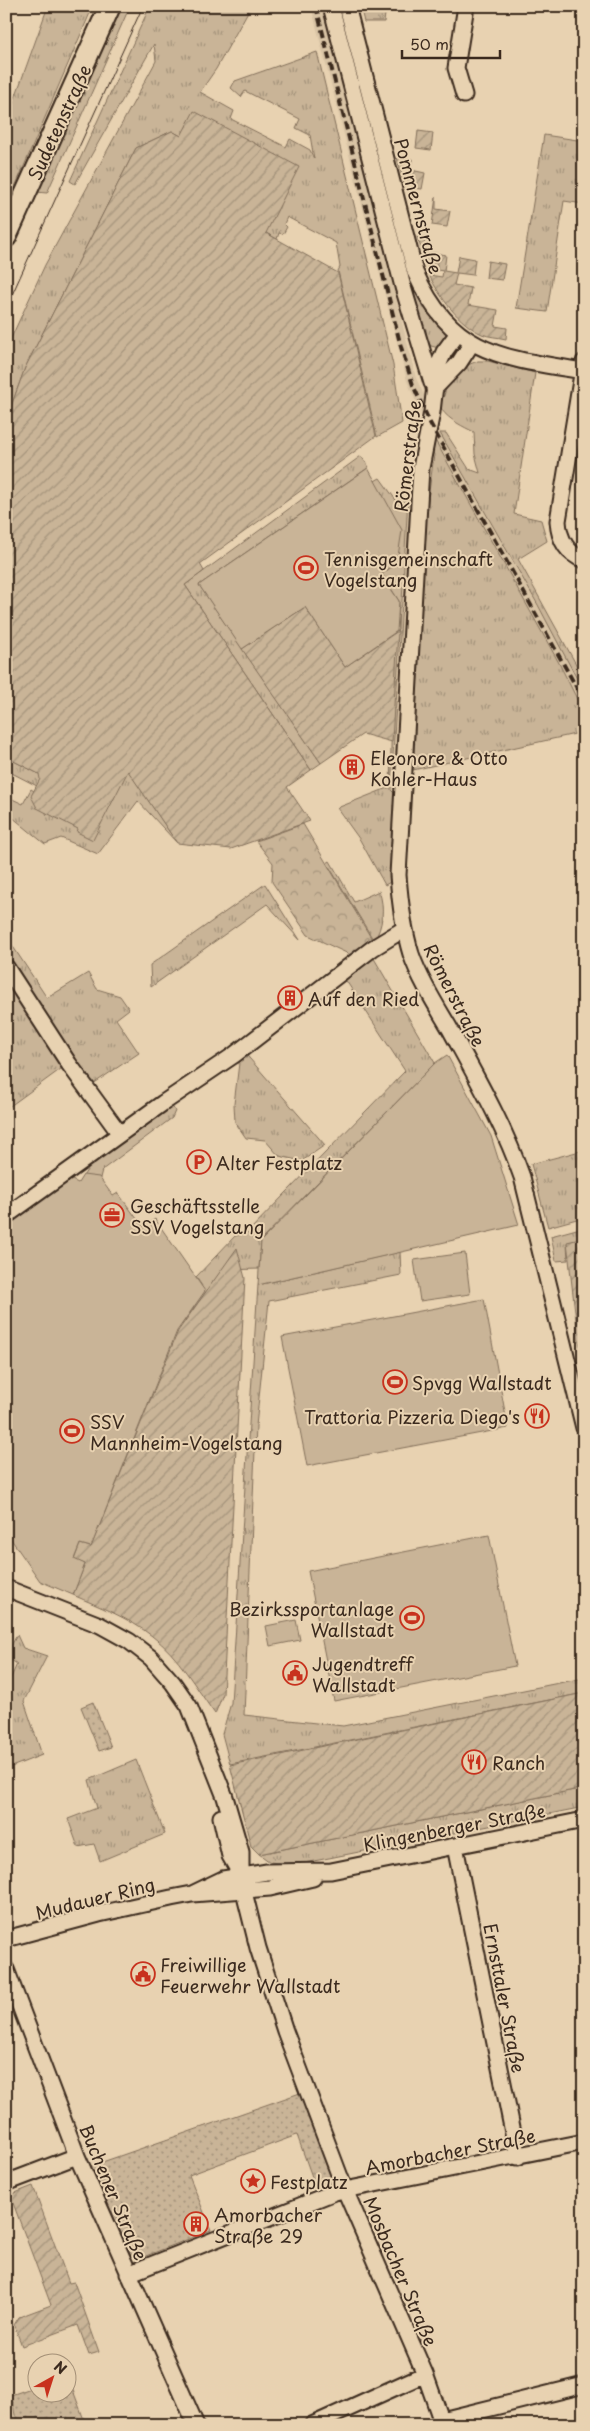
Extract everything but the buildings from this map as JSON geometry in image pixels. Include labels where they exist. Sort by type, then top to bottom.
[{"type":"main road","name":"Sudetenstraße","points":[[6,237],[110,6]]},
{"type":"street","name":"Pommernstraße","points":[[331,6],[404,287],[434,390]]},
{"type":"street","name":"Pommernstraße","points":[[347,6],[415,272],[432,305],[458,333],[472,343],[505,357],[583,368]]},
{"type":"street","points":[[464,95],[456,68],[466,6]]},
{"type":"street","points":[[434,390],[437,368],[444,352],[458,333]]},
{"type":"street","name":"Römerstraße","points":[[472,343],[458,363],[434,390],[421,468],[399,865],[400,899],[404,929],[422,978],[487,1096],[511,1147],[522,1177],[584,1428]]},
{"type":"street","points":[[583,368],[558,520],[562,541],[569,551],[584,560]]},
{"type":"street","points":[[6,1216],[234,1055],[373,948],[404,929]]},
{"type":"street","points":[[6,967],[69,1064],[120,1134]]},
{"type":"street","name":"Mosbacher Straße","points":[[6,1588],[100,1625],[129,1642],[151,1658],[173,1683],[189,1706],[201,1732],[217,1781],[217,1798],[230,1856],[241,1876],[258,1948],[281,2022],[345,2190],[443,2422]]},
{"type":"street","name":"Klingenberger Straße","points":[[244,1892],[308,1880],[331,1871],[584,1820]]},
{"type":"street","name":"Ernsttaler Straße","points":[[455,1846],[518,2156]]},
{"type":"street","name":"Klingenberger Straße","points":[[241,1876],[267,1872],[331,1871]]},
{"type":"street","name":"Mudauer Ring","points":[[192,1894],[223,1879],[241,1876]]},
{"type":"street","name":"Mudauer Ring","points":[[6,1939],[99,1914],[192,1894],[244,1892]]},
{"type":"street","name":"Buchener Straße","points":[[6,1970],[77,2156],[196,2425]]},
{"type":"street","name":"Amorbacher Straße","points":[[128,2274],[345,2190],[584,2142]]},
{"type":"street","points":[[6,2183],[77,2156]]},
{"type":"street","points":[[312,2425],[424,2374]]},
{"type":"street","points":[[443,2422],[584,2386]]},
{"type":"shaded area","points":[[311,6],[322,6],[328,27],[416,378],[449,449],[571,665],[584,692],[584,713],[559,663],[445,461],[407,381]]},
{"type":"green space","points":[[48,6],[93,6],[6,208],[6,123]]},
{"type":"green space","points":[[120,6],[130,6],[47,193],[36,192]]},
{"type":"green space","points":[[150,6],[251,6],[216,69],[200,92],[234,111],[231,119],[286,147],[290,139],[310,150],[314,159],[310,135],[296,128],[300,119],[245,91],[241,97],[231,88],[235,81],[317,52],[393,365],[402,423],[377,437],[338,271],[340,267],[336,243],[287,217],[284,224],[287,227],[283,234],[279,233],[277,239],[266,233],[181,136],[172,131],[136,148],[25,368],[6,420],[6,349],[45,265],[156,61],[154,44],[75,184],[70,181]]},
{"type":"green space","points":[[337,6],[343,6],[421,295],[448,336],[439,348],[431,346],[428,342],[404,266]]},
{"type":"green space","points":[[360,6],[386,6],[384,22],[364,22]]},
{"type":"green space","points":[[194,111],[299,167],[266,233],[338,273],[376,436],[200,564],[204,571],[185,585],[311,770],[287,787],[310,821],[231,849],[177,843],[128,771],[93,840],[77,832],[78,829],[37,808],[31,796],[40,779],[39,774],[6,757],[6,420],[25,368],[136,148],[172,131],[181,136]]},
{"type":"green space","points":[[418,131],[433,133],[431,150],[416,148]]},
{"type":"green space","points":[[544,135],[584,141],[584,204],[564,201],[547,312],[516,308]]},
{"type":"green space","points":[[397,158],[412,159],[411,170],[425,173],[422,189],[405,187]]},
{"type":"green space","points":[[436,197],[436,209],[450,211],[447,227],[432,225]]},
{"type":"green space","points":[[417,237],[425,238],[423,251],[446,255],[444,271],[456,273],[459,256],[475,259],[473,275],[457,273],[454,285],[471,288],[468,305],[498,310],[495,326],[507,328],[506,339],[482,334],[465,323],[451,309],[429,275],[442,277],[443,271],[437,270],[437,264],[426,262]]},
{"type":"green space","points":[[488,261],[505,264],[502,280],[486,278]]},
{"type":"green space","points":[[478,361],[488,361],[535,373],[514,514],[541,520],[547,541],[518,559],[584,680],[584,692],[538,605],[440,433],[446,433],[469,469],[480,473],[475,454],[474,432],[449,417],[442,410],[441,406],[449,382],[455,373],[459,369]]},
{"type":"green space","points":[[435,440],[559,663],[584,713],[584,732],[413,770],[426,514],[434,455],[431,446]]},
{"type":"green space","points":[[361,456],[369,467],[199,585],[321,763],[311,770],[185,585]]},
{"type":"green space","name":"Tennisgemeinschaft Vogelstang","points":[[368,468],[402,530],[397,563],[381,574],[399,601],[397,631],[345,667],[305,607],[242,649],[199,585]]},
{"type":"green space","points":[[380,478],[398,503],[408,499],[391,790],[396,795],[392,881],[385,885],[360,840],[337,808],[390,787],[394,634],[398,630],[399,601],[382,574],[397,563],[395,529],[371,483]]},
{"type":"green space","points":[[305,607],[345,667],[398,631],[392,742],[363,734],[321,763],[242,649]]},
{"type":"green space","points":[[69,744],[37,786],[6,770],[6,757],[39,774]]},
{"type":"green space","points":[[128,770],[177,843],[138,801],[98,854],[61,838],[45,844],[6,812],[6,796],[23,804],[31,789],[34,791],[47,815],[48,813],[79,829],[78,832],[80,833]]},
{"type":"green space","points":[[303,824],[373,941],[353,956],[308,935],[272,882],[273,863],[256,841]]},
{"type":"green space","points":[[330,861],[354,902],[379,891],[382,917],[374,941],[327,863]]},
{"type":"green space","points":[[265,884],[300,940],[267,904],[151,987],[150,965]]},
{"type":"green space","points":[[6,936],[47,998],[88,973],[97,989],[120,996],[129,1009],[116,1019],[139,1053],[93,1084],[86,1080],[6,962]]},
{"type":"green space","points":[[372,955],[435,1063],[261,1240],[259,1269],[223,1270],[181,1325],[167,1310],[202,1286],[196,1277],[235,1236],[247,1233],[405,1071],[343,976]]},
{"type":"green space","points":[[6,978],[65,1066],[6,1109]]},
{"type":"green space","points":[[243,1051],[325,1145],[302,1161],[279,1156],[265,1140],[246,1138],[235,1122],[234,1104],[240,1055]]},
{"type":"green space","points":[[447,1055],[491,1136],[519,1225],[258,1285],[261,1241],[435,1063]]},
{"type":"green space","points":[[170,1103],[175,1111],[172,1118],[102,1170],[100,1178],[74,1190],[97,1155]]},
{"type":"green space","points":[[584,1150],[584,1217],[548,1227],[531,1164]]},
{"type":"green space","name":"SSV Mannheim-Vogelstang","points":[[83,1175],[99,1177],[113,1196],[118,1193],[143,1227],[155,1219],[205,1291],[177,1331],[91,1547],[80,1544],[74,1559],[85,1564],[73,1595],[40,1581],[6,1532],[6,1222],[68,1178],[78,1183]]},
{"type":"green space","points":[[584,1227],[584,1238],[567,1243],[568,1260],[556,1261],[551,1236]]},
{"type":"green space","points":[[584,1238],[584,1361],[578,1338],[567,1242]]},
{"type":"green space","points":[[237,1248],[245,1278],[223,1694],[215,1714],[179,1663],[162,1644],[124,1618],[73,1595],[85,1564],[74,1560],[80,1544],[91,1547],[178,1331]]},
{"type":"green space","points":[[400,1252],[401,1275],[269,1301],[256,1426],[244,1715],[343,1726],[584,1678],[584,1693],[230,1764],[222,1734],[231,1703],[258,1285]]},
{"type":"green space","points":[[465,1253],[470,1294],[420,1301],[414,1260]]},
{"type":"green space","name":"Spvgg Wallstadt","points":[[484,1299],[508,1428],[307,1466],[282,1337]]},
{"type":"green space","name":"Bezirkssportanlage Wallstadt","points":[[489,1535],[515,1666],[334,1701],[308,1571]]},
{"type":"green space","points":[[296,1620],[300,1640],[270,1646],[266,1626]]},
{"type":"green space","points":[[17,1635],[23,1648],[47,1656],[24,1701],[42,1755],[6,1769],[6,1689],[17,1664],[11,1660],[7,1653]]},
{"type":"green space","points":[[584,1693],[584,1788],[259,1854],[251,1846],[230,1765]]},
{"type":"green space","points":[[93,1702],[111,1747],[99,1751],[81,1707]]},
{"type":"green space","points":[[136,1760],[165,1834],[100,1861],[94,1844],[78,1847],[68,1819],[97,1808],[89,1780]]},
{"type":"green space","points":[[584,1788],[584,1807],[294,1865],[270,1862],[259,1854]]},
{"type":"green space","points":[[300,2093],[333,2182],[316,2188],[297,2135],[189,2175],[211,2230],[141,2258],[131,2255],[91,2166]]},
{"type":"green space","points":[[33,2186],[69,2283],[74,2282],[99,2352],[89,2355],[78,2325],[22,2346],[14,2325],[19,2317],[51,2305],[10,2195]]},
{"type":"green space","points":[[28,2389],[28,2404],[78,2404],[86,2425],[17,2425],[11,2395]]},
{"type":"tram line","points":[[6,308],[143,6]]},
{"type":"railway","points":[[316,6],[401,347],[413,385],[430,423],[584,701]]},
{"type":"place","name":"Tennisgemeinschaft Vogelstang","points":[[306,568]]},
{"type":"place","name":"Eleonore & Otto Kohler-Haus","points":[[352,767]]},
{"type":"place","name":"Auf den Ried","points":[[290,998]]},
{"type":"place","name":"Alter Festplatz","points":[[199,1162]]},
{"type":"place","name":"Geschäftsstelle SSV Vogelstang","points":[[112,1215]]},
{"type":"place","name":"Spvgg Wallstadt","points":[[395,1382]]},
{"type":"place","name":"Trattoria Pizzeria Diego's","points":[[537,1416]]},
{"type":"place","name":"SSV Mannheim-Vogelstang","points":[[72,1431]]},
{"type":"place","name":"Bezirkssportanlage Wallstadt","points":[[412,1618]]},
{"type":"place","name":"Jugendtreff Wallstadt","points":[[295,1673]]},
{"type":"place","name":"Ranch","points":[[474,1762]]},
{"type":"place","name":"Freiwillige Feuerwehr Wallstadt","points":[[143,1974]]},
{"type":"place","name":"Festplatz","points":[[253,2181]]},
{"type":"place","name":"Amorbacher Straße 29","points":[[196,2224]]}]
